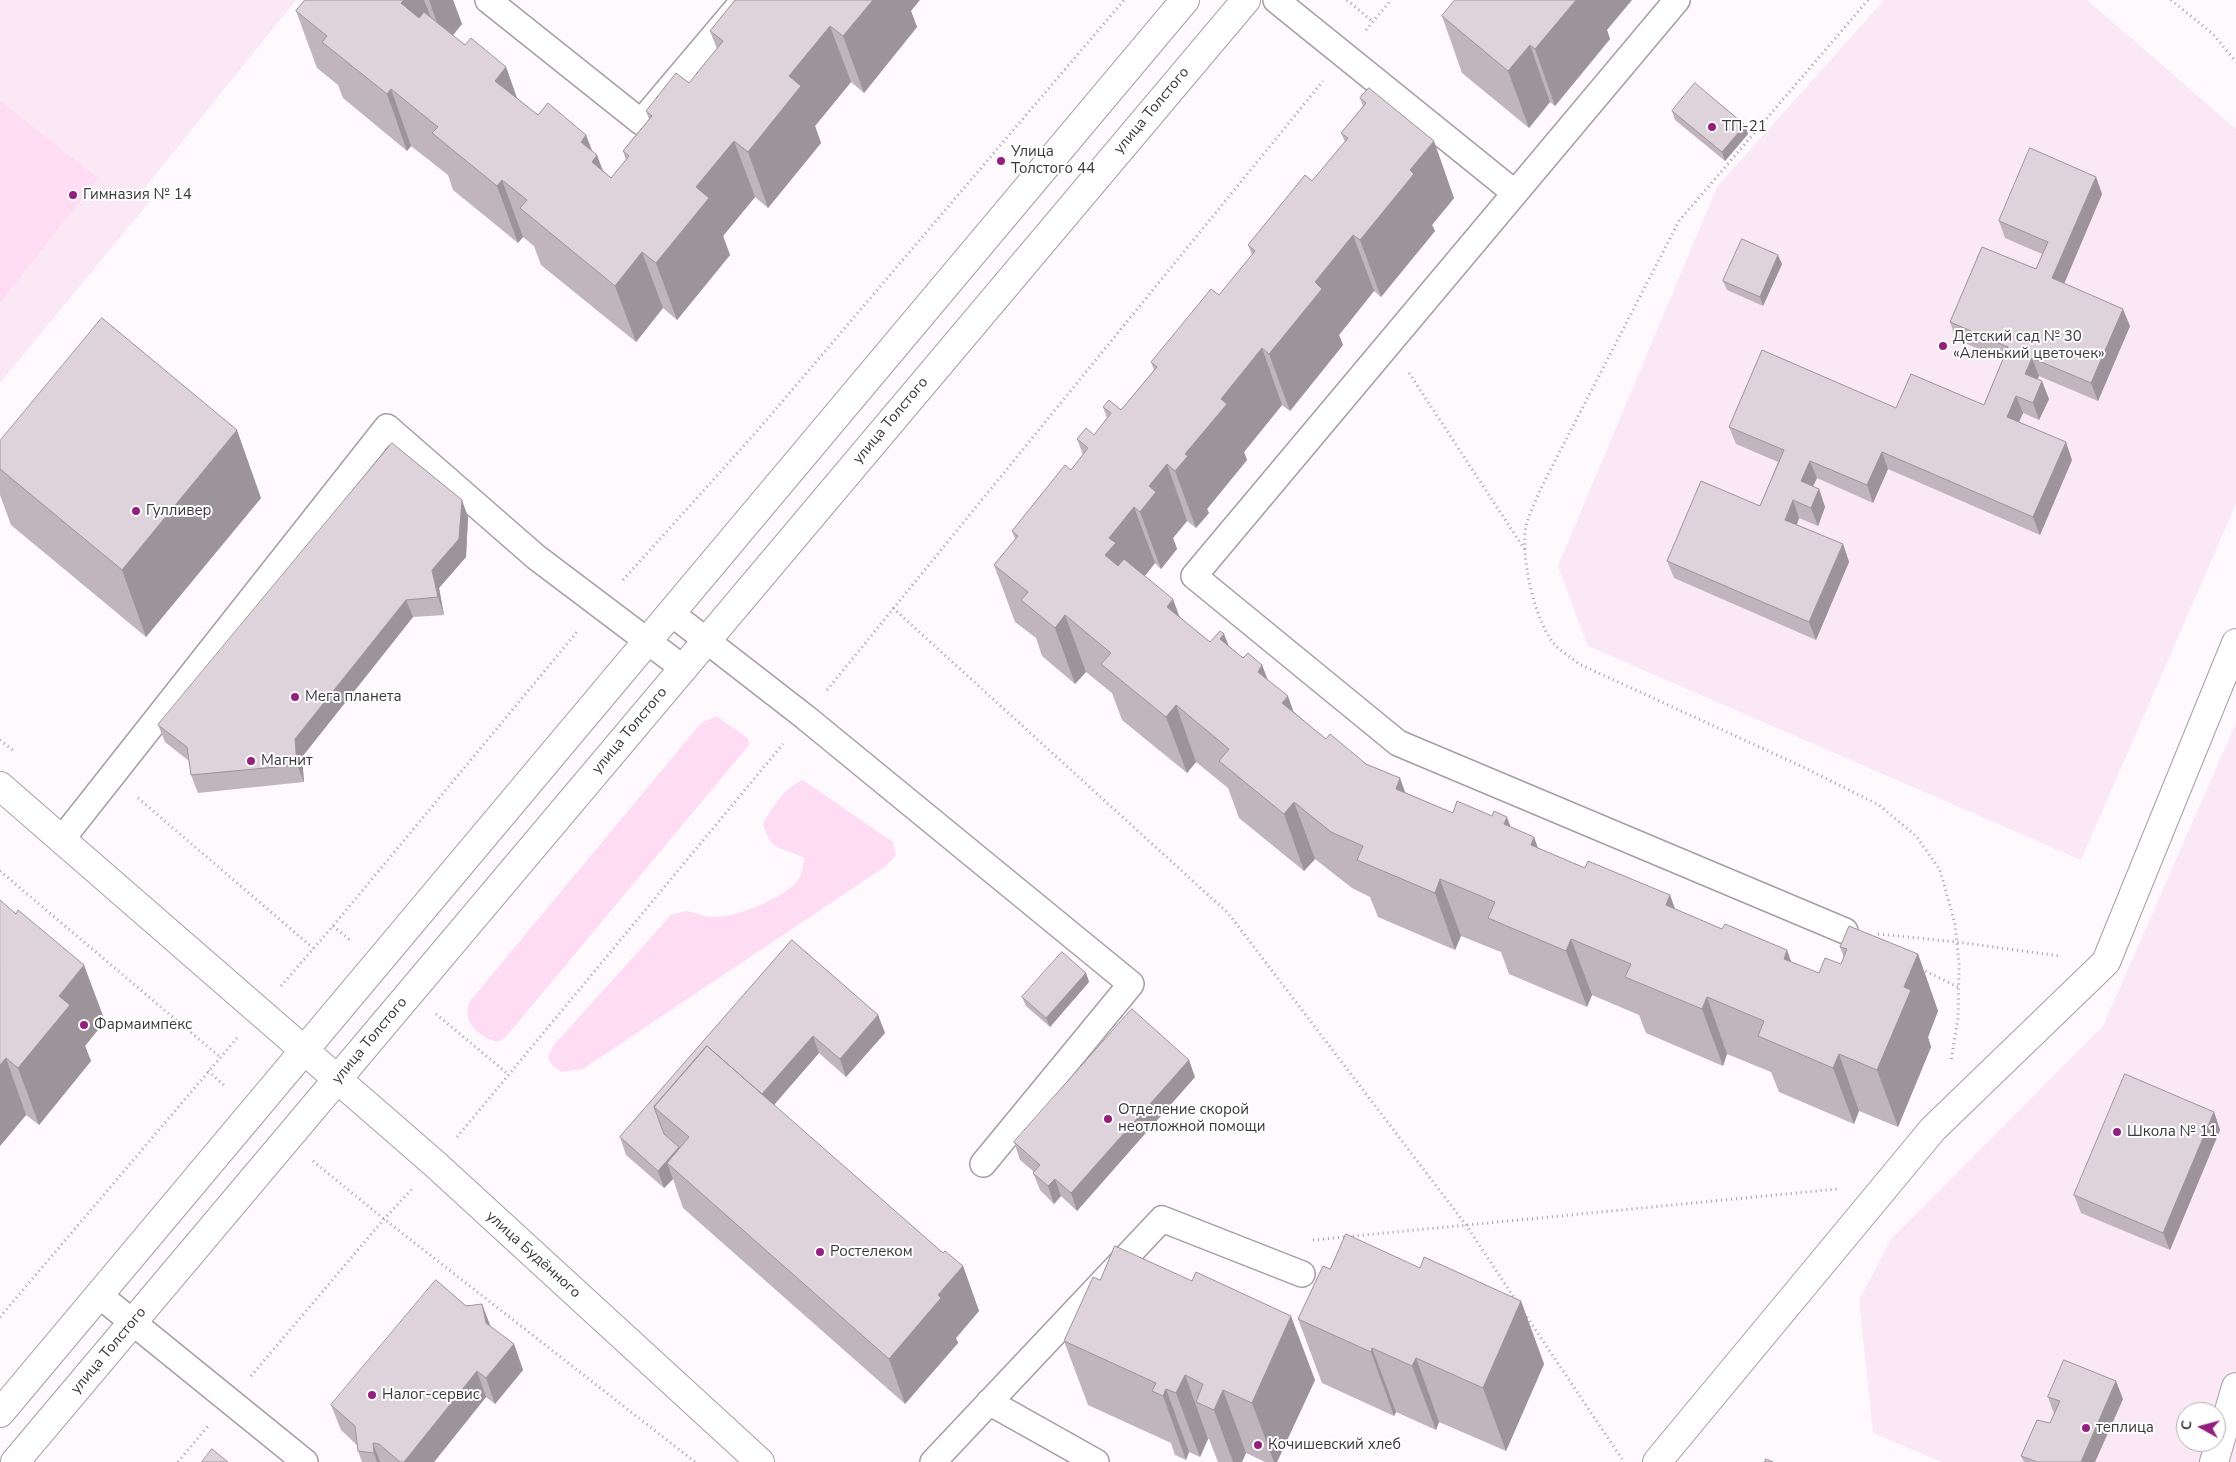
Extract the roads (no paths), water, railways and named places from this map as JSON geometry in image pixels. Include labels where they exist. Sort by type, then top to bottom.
[{"type":"street","points":[[0,1413],[1185,0]]},
{"type":"street","name":"улица Толстого","points":[[15,1462],[1246,0]]},
{"type":"street","points":[[1657,1462],[1933,1129],[2106,962],[2236,643]]},
{"type":"street","name":"улица Будённого","points":[[0,786],[435,1164],[760,1462]]},
{"type":"street","points":[[2214,1462],[2236,1387]]},
{"type":"lane","points":[[488,0],[641,122],[744,0]]},
{"type":"lane","points":[[1276,0],[1515,193]]},
{"type":"lane","points":[[1677,0],[1194,576],[1398,743],[1845,931]]},
{"type":"lane","points":[[62,839],[387,427],[536,557],[683,668]]},
{"type":"lane","points":[[671,613],[805,717],[1131,984],[983,1164]]},
{"type":"lane","points":[[933,1462],[1162,1219],[1302,1274]]},
{"type":"lane","points":[[99,1295],[305,1462]]},
{"type":"lane","points":[[989,1402],[1096,1462]]},
{"type":"place","name":"ТП-21","points":[[1712,127]]},
{"type":"place","name":"Улица Толстого 44","points":[[1001,161]]},
{"type":"place","name":"Гимназия № 14","points":[[73,195]]},
{"type":"place","name":"Детский сад № 30 «Аленький цветочек»","points":[[1943,346]]},
{"type":"place","name":"Гулливер","points":[[136,511]]},
{"type":"place","name":"Мега планета","points":[[295,697]]},
{"type":"place","name":"Магнит","points":[[251,761]]},
{"type":"place","name":"Фармаимпекс","points":[[84,1025]]},
{"type":"place","name":"Отделение скорой неотложной помощи","points":[[1108,1119]]},
{"type":"place","name":"Школа № 11","points":[[2117,1132]]},
{"type":"place","name":"Ростелеком","points":[[820,1252]]},
{"type":"place","name":"Налог-сервис","points":[[372,1395]]},
{"type":"place","name":"теплица","points":[[2086,1428]]},
{"type":"place","name":"Кочишевский хлеб","points":[[1258,1445]]}]
